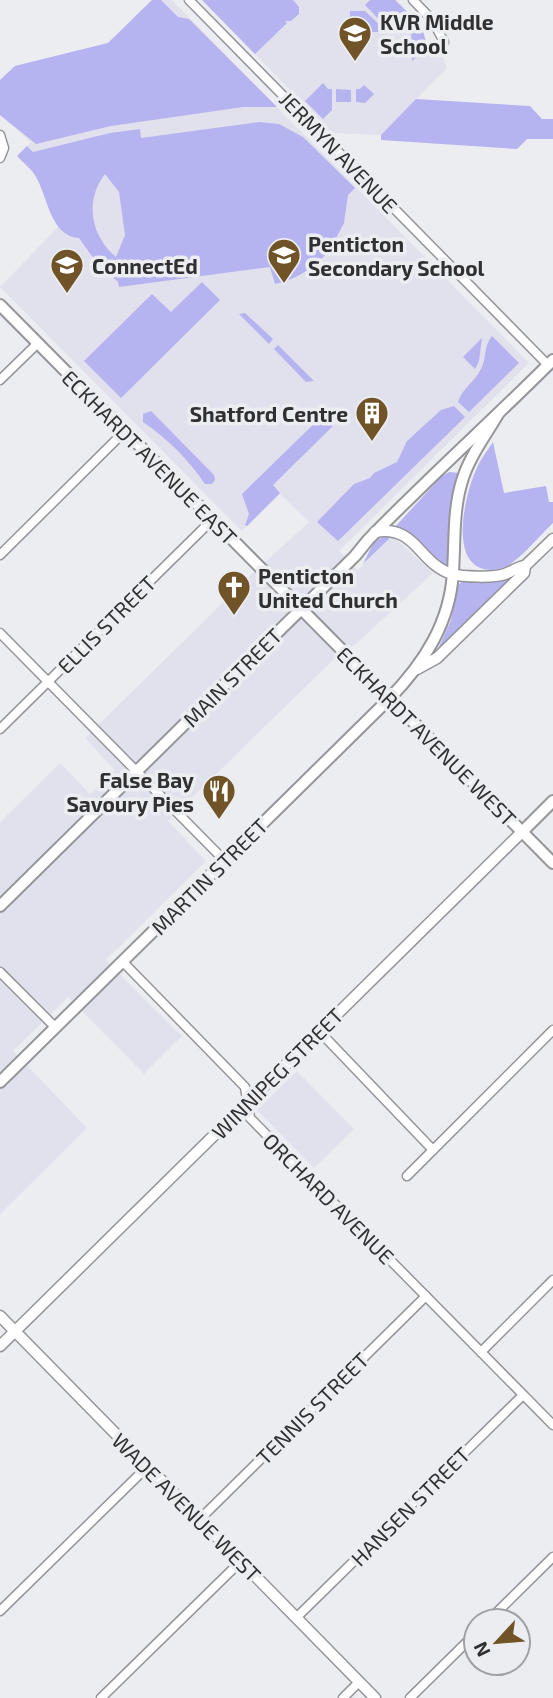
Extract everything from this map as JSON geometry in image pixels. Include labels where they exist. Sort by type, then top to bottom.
[{"type":"main road","name":"ECKHARDT AVENUE EAST","points":[[0,305],[300,610]]},
{"type":"main road","name":"MAIN STREET","points":[[0,906],[355,556],[375,532],[465,442],[550,363]]},
{"type":"main road","name":"MARTIN STREET","points":[[0,1082],[417,669],[441,627],[450,599],[457,507],[463,478],[498,414]]},
{"type":"main road","name":"ECKHARDT AVENUE WEST","points":[[300,610],[553,863]]},
{"type":"main road","name":"WINNIPEG STREET","points":[[522,832],[553,801]]},
{"type":"street","name":"JERMYN AVENUE","points":[[189,0],[550,363]]},
{"type":"street","points":[[413,0],[433,21],[444,43]]},
{"type":"street","points":[[0,135],[4,148],[0,158]]},
{"type":"street","points":[[0,380],[38,343]]},
{"type":"street","points":[[0,555],[125,432]]},
{"type":"street","name":"ELLIS STREET","points":[[0,729],[212,520]]},
{"type":"street","points":[[375,532],[395,531],[408,537],[438,568],[453,575],[495,577],[525,566]]},
{"type":"street","name":"MARTIN STREET","points":[[417,669],[437,658],[524,573],[525,566],[553,538]]},
{"type":"street","points":[[0,633],[225,861]]},
{"type":"street","name":"WINNIPEG STREET","points":[[0,1346],[522,832]]},
{"type":"street","name":"ORCHARD AVENUE","points":[[123,962],[245,1087],[250,1118],[553,1425]]},
{"type":"street","points":[[0,972],[56,1028]]},
{"type":"street","points":[[407,1175],[553,1030]]},
{"type":"street","points":[[319,1031],[433,1150]]},
{"type":"street","points":[[481,1352],[553,1280]]},
{"type":"street","name":"TENNIS STREET","points":[[199,1520],[426,1296]]},
{"type":"street","name":"WADE AVENUE WEST","points":[[0,1316],[375,1698]]},
{"type":"street","name":"HANSEN STREET","points":[[296,1618],[523,1395]]},
{"type":"street","points":[[0,1611],[147,1467]]},
{"type":"street","points":[[502,1607],[553,1557]]},
{"type":"street","points":[[101,1698],[240,1562]]},
{"type":"street","points":[[410,1698],[462,1647]]},
{"type":"street","points":[[343,1698],[359,1682]]},
{"type":"shaded area","name":"Penticton Secondary School","points":[[152,0],[172,0],[529,363],[339,551],[358,570],[390,538],[395,538],[433,573],[356,644],[334,659],[168,821],[206,861],[106,960],[182,1036],[144,1074],[68,997],[13,1051],[87,1128],[0,1214],[0,822],[60,763],[90,794],[115,770],[85,738],[309,522],[280,494],[242,531],[0,287],[58,227],[36,175],[17,156],[31,142],[0,115],[0,80],[15,66],[108,43]]},
{"type":"shaded area","points":[[152,0],[161,0],[178,17],[189,19],[277,107],[243,107],[111,126],[36,144],[0,115],[0,80],[15,66],[108,43]]},
{"type":"shaded area","name":"KVR Middle School","points":[[202,0],[397,0],[419,22],[428,48],[438,57],[443,57],[447,68],[381,135],[332,133]]},
{"type":"shaded area","points":[[202,0],[293,0],[299,7],[299,14],[291,21],[285,21],[287,23],[255,54]]},
{"type":"shaded area","points":[[370,0],[395,0],[410,15],[392,33],[365,5]]},
{"type":"shaded area","points":[[350,11],[365,11],[382,27],[382,32],[371,32],[370,28],[350,30]]},
{"type":"shaded area","points":[[415,18],[432,53],[429,57],[423,51],[412,61],[411,22]]},
{"type":"shaded area","points":[[323,83],[328,89],[332,89],[332,110],[323,119],[305,101]]},
{"type":"shaded area","points":[[364,85],[374,94],[365,103],[356,102],[356,89]]},
{"type":"shaded area","points":[[336,89],[351,90],[351,102],[336,102]]},
{"type":"shaded area","points":[[416,99],[530,106],[542,119],[553,119],[553,139],[527,139],[517,149],[381,140],[381,135]]},
{"type":"shaded area","points":[[259,122],[279,124],[303,137],[355,188],[348,195],[344,223],[332,246],[317,235],[314,239],[329,251],[311,268],[283,282],[275,284],[270,267],[119,287],[118,282],[91,255],[79,238],[69,236],[56,223],[36,177],[17,156],[27,146],[33,152],[110,133],[140,129],[141,138]],"holes":[[[105,174],[119,192],[125,235],[116,257],[107,249],[96,229],[93,207],[94,195]]]},
{"type":"shaded area","points":[[202,282],[220,300],[121,398],[84,361],[152,294],[171,312]]},
{"type":"shaded area","points":[[245,313],[273,339],[269,344],[239,314]]},
{"type":"shaded area","points":[[492,336],[519,363],[469,412],[458,402],[481,369],[487,344]]},
{"type":"shaded area","points":[[482,338],[479,361],[475,369],[463,357]]},
{"type":"shaded area","points":[[278,345],[314,381],[306,382],[274,349]]},
{"type":"shaded area","points":[[454,406],[465,417],[338,541],[317,522],[354,484],[397,462],[407,441],[441,410]]},
{"type":"shaded area","points":[[151,411],[214,475],[212,484],[205,484],[177,450],[143,422],[143,414]]},
{"type":"shaded area","points":[[323,415],[333,426],[273,485],[280,493],[245,525],[249,514],[242,494]]},
{"type":"shaded area","points":[[493,442],[504,493],[546,486],[549,502],[553,502],[553,523],[511,564],[491,570],[478,567],[470,560],[465,549],[463,522],[472,480]]},
{"type":"shaded area","points":[[449,472],[459,473],[450,510],[448,567],[434,558],[410,535],[395,527],[441,477]]},
{"type":"shaded area","points":[[390,535],[390,538],[363,564],[376,542]]},
{"type":"shaded area","points":[[512,576],[438,649],[451,620],[458,585],[464,580]]},
{"type":"shaded area","points":[[297,1071],[354,1129],[314,1168],[257,1110]]},
{"type":"place","name":"KVR Middle School","points":[[355,63]]},
{"type":"place","name":"Penticton Secondary School","points":[[284,285]]},
{"type":"place","name":"ConnectEd","points":[[67,295]]},
{"type":"place","name":"Shatford Centre","points":[[372,443]]},
{"type":"place","name":"Penticton United Church","points":[[234,617]]},
{"type":"place","name":"False Bay Savoury Pies","points":[[219,821]]}]
